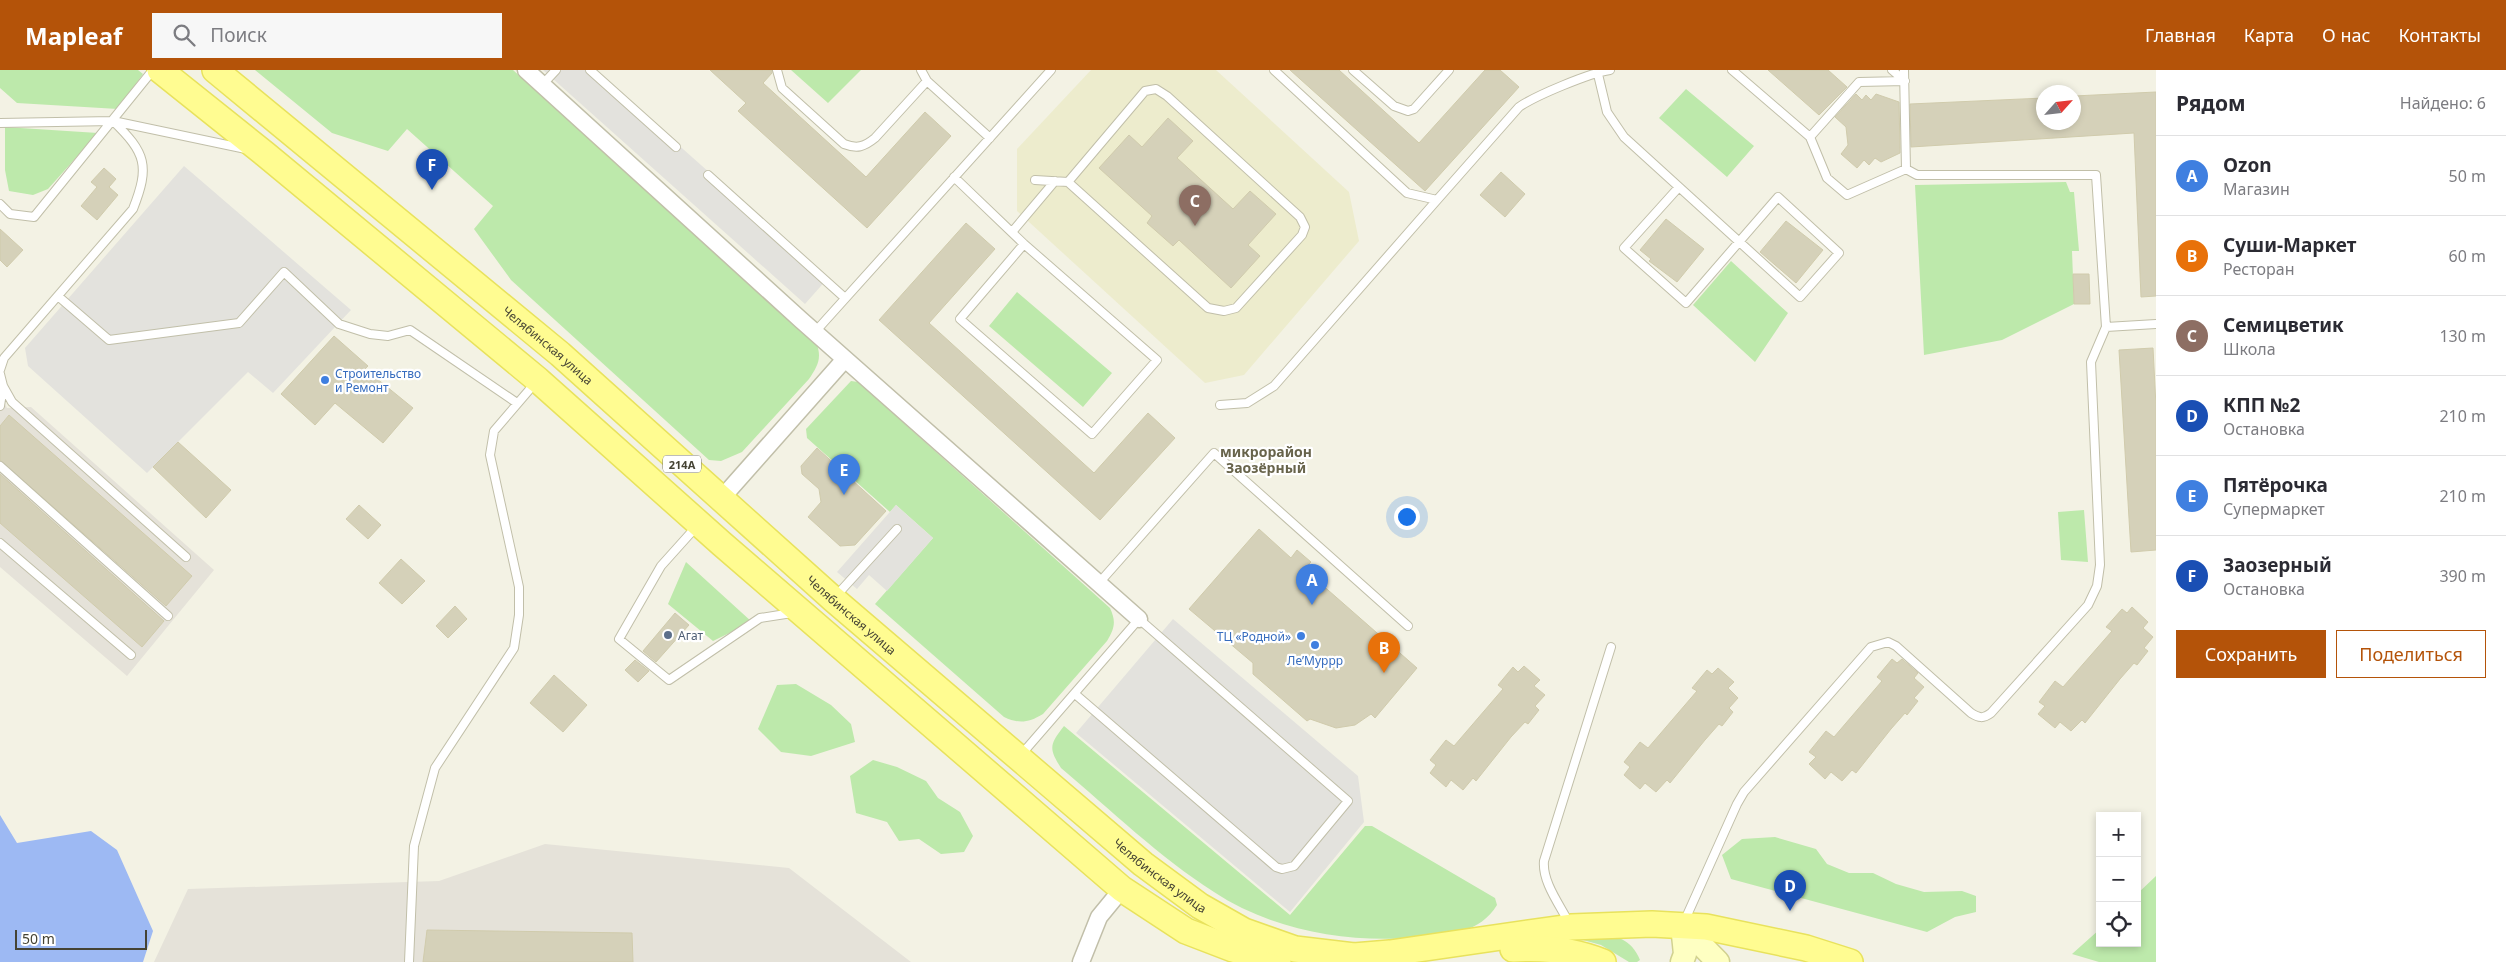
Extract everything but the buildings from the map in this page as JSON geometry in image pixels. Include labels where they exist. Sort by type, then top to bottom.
[{"type":"main road","points":[[160,70],[265,154],[538,380],[800,612],[1122,889],[1186,931],[1233,949],[1278,962]]},
{"type":"main road","name":"Челябинская улица","points":[[215,70],[560,354],[833,599],[1143,864],[1200,906],[1229,923],[1244,931],[1294,949],[1354,956],[1390,953],[1571,927],[1652,924],[1682,925],[1706,927],[1806,948],[1850,962]]},
{"type":"main road","points":[[416,278],[438,252]]},
{"type":"main road","points":[[538,380],[560,354]]},
{"type":"main road","points":[[699,523],[721,499]]},
{"type":"main road","points":[[1122,889],[1143,864]]},
{"type":"main road","points":[[1415,962],[1526,948],[1577,953],[1603,962]]},
{"type":"street","points":[[526,70],[845,359],[1139,619]]},
{"type":"street","points":[[721,499],[845,359]]},
{"type":"street","points":[[1081,962],[1098,917],[1122,889]]},
{"type":"street","points":[[1682,925],[1684,954],[1682,962]]},
{"type":"street","points":[[1682,925],[1718,962]]},
{"type":"lane","points":[[0,204],[10,214],[34,217],[153,70]]},
{"type":"lane","points":[[542,85],[556,70]]},
{"type":"lane","points":[[590,70],[676,147]]},
{"type":"lane","points":[[776,70],[782,88],[844,144],[855,148],[867,144],[875,138],[927,81]]},
{"type":"lane","points":[[921,70],[927,81],[990,138]]},
{"type":"lane","points":[[815,332],[1052,70]]},
{"type":"lane","points":[[1274,70],[1407,193],[1437,200]]},
{"type":"lane","points":[[1353,70],[1394,106],[1408,111],[1414,109],[1449,70]]},
{"type":"lane","points":[[1220,405],[1247,403],[1274,386],[1519,107],[1532,98],[1545,95],[1597,71],[1610,70]]},
{"type":"lane","points":[[1682,925],[1736,804],[1744,792],[1871,647],[1888,642],[1896,646],[1971,713],[1978,718],[1985,718],[2088,605],[2097,586],[2100,565],[2091,362],[2106,327],[2096,175],[1917,174],[1906,169],[1847,195],[1826,178],[1810,137],[1732,70]]},
{"type":"lane","points":[[1892,70],[1905,81]]},
{"type":"lane","points":[[1904,70],[1906,169]]},
{"type":"lane","points":[[1597,71],[1607,112],[1624,137],[1679,186],[1740,242],[1800,297],[1839,252],[1778,197],[1740,242],[1686,303],[1624,248],[1679,186]]},
{"type":"lane","points":[[1810,137],[1859,82],[1905,81]]},
{"type":"lane","points":[[1035,180],[1068,182],[1208,308],[1224,311],[1236,308],[1302,235],[1305,227],[1300,218],[1167,96],[1156,89],[1145,91],[1068,182]]},
{"type":"lane","points":[[0,370],[2,358],[59,297],[133,209],[142,188],[144,173],[134,142],[113,121]]},
{"type":"lane","points":[[0,123],[113,121],[265,154]]},
{"type":"lane","points":[[708,175],[845,298]]},
{"type":"lane","points":[[954,177],[1024,244],[1157,360],[1092,434],[960,319],[1024,244]]},
{"type":"lane","points":[[1012,232],[1055,181]]},
{"type":"lane","points":[[59,297],[109,340],[239,323],[284,272],[339,324],[370,334],[388,336],[410,330],[517,403]]},
{"type":"lane","points":[[2106,327],[2156,324]]},
{"type":"lane","points":[[0,374],[3,386],[12,402],[186,558]]},
{"type":"lane","points":[[408,962],[414,846],[436,768],[514,648],[519,615],[519,587],[490,455],[494,431],[538,380]]},
{"type":"lane","points":[[0,406],[3,386]]},
{"type":"lane","points":[[1099,583],[1214,453],[1408,626]]},
{"type":"lane","points":[[0,466],[168,616]]},
{"type":"lane","points":[[699,523],[661,566],[619,639],[669,680],[760,618],[800,612]]},
{"type":"lane","points":[[833,599],[897,529]]},
{"type":"lane","points":[[0,543],[131,655]]},
{"type":"lane","points":[[1018,757],[1139,619],[1348,801],[1294,866],[1282,869],[1276,867],[1075,694]]},
{"type":"lane","points":[[1571,927],[1543,870],[1544,861],[1611,647]]},
{"type":"shaded area","points":[[543,70],[594,70],[828,278],[805,304]]},
{"type":"shaded area","points":[[1091,70],[1216,70],[1349,192],[1359,241],[1244,375],[1205,383],[1017,211],[1017,149]]},
{"type":"shaded area","points":[[184,166],[351,310],[273,393],[248,372],[147,473],[28,366],[25,348]]},
{"type":"shaded area","points":[[0,395],[7,408],[31,407],[214,570],[127,676],[0,567]]},
{"type":"shaded area","points":[[896,505],[933,538],[887,591],[869,575],[857,589],[837,572]]},
{"type":"shaded area","points":[[1173,619],[1358,776],[1364,822],[1290,912],[1076,733]]},
{"type":"shaded area","points":[[545,844],[789,868],[911,962],[154,962],[188,889],[439,881]]},
{"type":"green space","points":[[0,70],[138,70],[143,74],[118,109],[17,103],[0,88]]},
{"type":"green space","points":[[255,70],[513,70],[817,345],[819,359],[814,371],[809,379],[742,452],[721,461],[709,460],[511,280],[474,229],[493,206],[407,129],[388,151],[332,133]]},
{"type":"green space","points":[[791,70],[861,70],[828,103]]},
{"type":"green space","points":[[1686,89],[1754,146],[1727,177],[1659,118]]},
{"type":"green space","points":[[5,127],[98,133],[48,189],[33,195],[9,191],[5,170]]},
{"type":"green space","points":[[2066,182],[2070,192],[2074,192],[2079,251],[2072,251],[2074,304],[2002,340],[1924,355],[1915,185]]},
{"type":"green space","points":[[1731,261],[1788,313],[1755,362],[1693,305]]},
{"type":"green space","points":[[1017,292],[1112,373],[1083,407],[989,326]]},
{"type":"green space","points":[[851,381],[858,382],[1110,608],[1114,624],[1107,641],[1043,714],[1024,722],[1004,717],[875,604],[933,538],[896,505],[890,512],[807,438],[806,429]]},
{"type":"green space","points":[[2084,510],[2088,562],[2061,560],[2058,512]]},
{"type":"green space","points":[[686,562],[752,622],[713,641],[668,604]]},
{"type":"green space","points":[[796,684],[831,705],[851,724],[855,742],[811,756],[781,752],[758,729],[777,685]]},
{"type":"green space","points":[[1064,726],[1290,915],[1365,826],[1372,826],[1495,898],[1497,905],[1482,921],[1464,930],[1443,935],[1394,939],[1340,936],[1313,932],[1261,916],[1214,892],[1174,864],[1061,768],[1054,756],[1052,746]]},
{"type":"green space","points":[[873,760],[897,767],[926,781],[938,798],[960,812],[973,836],[964,852],[941,854],[919,839],[899,841],[887,822],[856,813],[850,776]]},
{"type":"green space","points":[[1775,837],[1816,849],[1827,864],[1849,873],[1873,873],[1896,884],[1924,892],[1962,891],[1976,896],[1976,912],[1955,917],[1927,932],[1731,879],[1722,855],[1742,839]]},
{"type":"green space","points":[[2156,876],[2156,962],[2099,962],[2072,954],[2096,933],[2096,947],[2141,947],[2141,890]]},
{"type":"green space","points":[[1601,935],[1619,938],[1628,943],[1640,960],[1629,962],[1601,945],[1569,936]]},
{"type":"water","points":[[0,815],[17,843],[91,831],[117,850],[153,931],[143,962],[0,962]]},
{"type":"place","name":"Заозерный","points":[[432,190]]},
{"type":"place","name":"Семицветик","points":[[1195,226]]},
{"type":"place","name":"Строительство и Ремонт","points":[[325,380]]},
{"type":"place","name":"Пятёрочка","points":[[844,495]]},
{"type":"place","name":"Ozon","points":[[1312,605]]},
{"type":"place","name":"Агат","points":[[668,635]]},
{"type":"place","name":"ТЦ «Родной»","points":[[1301,636]]},
{"type":"place","name":"Ле’Муррр","points":[[1315,645]]},
{"type":"place","name":"Суши-Маркет","points":[[1384,673]]},
{"type":"place","name":"КПП №2","points":[[1790,911]]},
{"type":"district","name":"микрорайон Заозёрный","points":[[1266,460]]}]
